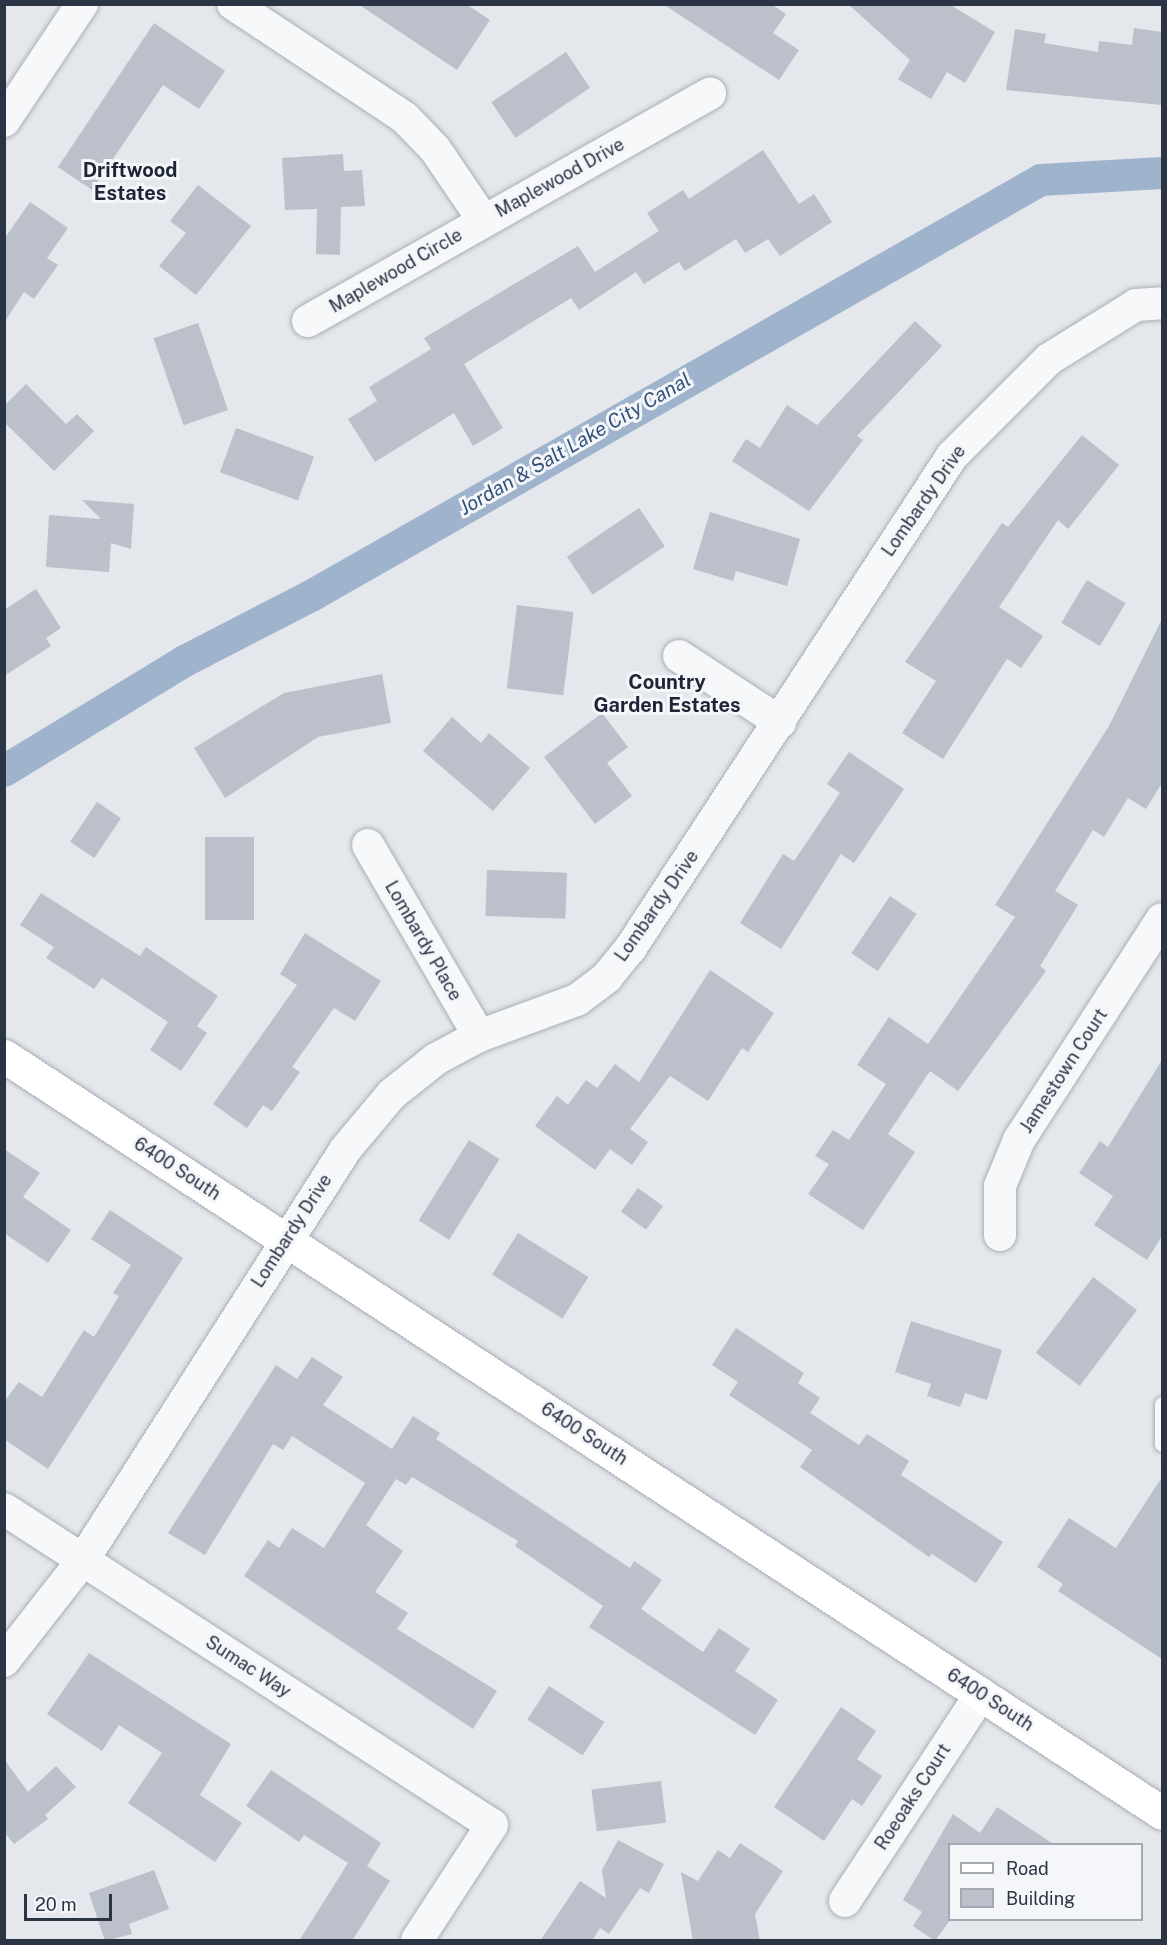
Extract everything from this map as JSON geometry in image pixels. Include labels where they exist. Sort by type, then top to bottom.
[{"type":"street","points":[[4,121],[82,4]]},
{"type":"street","name":"Maplewood Drive","points":[[233,4],[410,122],[484,221],[710,94]]},
{"type":"street","name":"Maplewood Circle","points":[[308,321],[484,221]]},
{"type":"street","name":"Lombardy Drive","points":[[4,1660],[83,1560],[345,1150],[392,1094],[436,1059],[479,1036],[577,1000],[607,977],[780,722],[946,466],[1003,400],[1104,321],[1136,305],[1162,303]]},
{"type":"street","points":[[679,656],[780,722]]},
{"type":"street","name":"Lombardy Place","points":[[368,845],[479,1036]]},
{"type":"street","name":"Jamestown Court","points":[[1000,1235],[1000,1186],[1019,1140],[1162,919]]},
{"type":"street","name":"6400 South","points":[[4,1056],[1162,1813]]},
{"type":"street","name":"Sumac Way","points":[[4,1509],[492,1825],[417,1941]]},
{"type":"street","name":"Roeoaks Court","points":[[845,1900],[981,1694]]},
{"type":"lane","points":[[1162,1404],[1162,1444]]},
{"type":"building","points":[[358,4],[466,4],[490,20],[457,70]]},
{"type":"building","points":[[663,4],[771,4],[786,14],[773,33],[799,50],[779,80]]},
{"type":"building","points":[[848,4],[949,4],[995,32],[965,83],[947,72],[931,99],[898,79],[910,60]]},
{"type":"building","points":[[154,23],[225,71],[199,109],[163,85],[92,190],[58,167]]},
{"type":"building","points":[[1134,28],[1162,32],[1162,105],[1006,90],[1015,29],[1046,34],[1044,43],[1098,52],[1099,41],[1132,45]]},
{"type":"building","points":[[566,52],[590,88],[515,138],[491,102]]},
{"type":"building","points":[[763,150],[799,204],[814,194],[832,222],[780,256],[768,239],[745,253],[736,239],[685,271],[679,262],[644,284],[636,272],[579,310],[571,298],[464,364],[503,428],[473,446],[454,413],[375,462],[348,419],[377,401],[369,387],[431,349],[424,338],[578,246],[595,272],[659,231],[647,213],[683,190],[689,199]]},
{"type":"building","points":[[343,154],[344,171],[362,170],[365,206],[341,207],[340,255],[316,254],[317,209],[285,210],[282,158]]},
{"type":"building","points":[[198,185],[251,226],[196,295],[159,266],[186,233],[170,221]]},
{"type":"building","points":[[30,202],[68,228],[47,258],[58,265],[34,299],[24,292],[4,323],[4,239]]},
{"type":"building","points":[[915,321],[942,346],[857,436],[863,440],[809,511],[732,461],[746,439],[760,448],[787,405],[817,425]]},
{"type":"building","points":[[198,323],[228,410],[184,425],[154,338]]},
{"type":"building","points":[[26,384],[66,424],[77,414],[94,431],[54,471],[4,422],[4,406]]},
{"type":"building","points":[[236,428],[314,456],[298,501],[220,472]]},
{"type":"building","points":[[1082,435],[1119,465],[1068,529],[1058,520],[999,607],[1043,636],[1021,668],[1007,659],[943,759],[902,733],[936,681],[905,662],[1002,523],[1008,527]]},
{"type":"building","points":[[82,500],[134,504],[131,549],[111,543],[109,572],[46,567],[49,515],[101,519]]},
{"type":"building","points":[[639,508],[665,546],[593,595],[567,557]]},
{"type":"building","points":[[710,512],[800,539],[787,586],[736,571],[733,581],[693,569]]},
{"type":"building","points":[[1087,580],[1126,603],[1100,646],[1061,623]]},
{"type":"building","points":[[36,589],[61,628],[46,638],[51,646],[4,676],[4,610]]},
{"type":"building","points":[[517,605],[574,612],[563,695],[507,688]]},
{"type":"building","points":[[1162,619],[1162,783],[1146,809],[1128,798],[1104,837],[1093,830],[1055,891],[1078,905],[1040,966],[1046,971],[958,1091],[930,1071],[888,1134],[915,1152],[863,1230],[808,1194],[829,1164],[815,1156],[833,1130],[849,1140],[886,1084],[857,1065],[889,1017],[928,1044],[1015,917],[995,905],[1109,726]]},
{"type":"building","points":[[382,674],[391,723],[318,737],[225,798],[194,748],[284,693]]},
{"type":"building","points":[[602,713],[628,747],[607,763],[632,796],[595,824],[544,757]]},
{"type":"building","points":[[452,717],[481,743],[489,733],[530,768],[493,811],[423,751]]},
{"type":"building","points":[[849,752],[904,789],[854,863],[841,854],[781,949],[740,923],[783,854],[794,861],[840,793],[827,784]]},
{"type":"building","points":[[97,802],[121,818],[94,858],[70,842]]},
{"type":"building","points":[[205,837],[254,837],[254,920],[205,920]]},
{"type":"building","points":[[487,870],[567,873],[565,919],[485,916]]},
{"type":"building","points":[[41,893],[140,956],[146,947],[218,996],[197,1026],[207,1033],[181,1071],[150,1050],[168,1022],[102,978],[94,989],[46,958],[54,947],[20,925]]},
{"type":"building","points":[[890,896],[917,914],[878,971],[851,953]]},
{"type":"building","points":[[305,933],[381,981],[355,1021],[334,1008],[292,1067],[300,1072],[272,1111],[263,1105],[247,1128],[213,1104],[297,985],[280,974]]},
{"type":"building","points":[[710,970],[774,1013],[748,1052],[742,1048],[708,1101],[670,1076],[630,1129],[648,1142],[632,1165],[610,1149],[595,1170],[535,1126],[557,1096],[568,1105],[586,1080],[597,1088],[615,1064],[639,1082]]},
{"type":"building","points":[[1162,1060],[1162,1236],[1147,1260],[1094,1225],[1113,1196],[1079,1173],[1100,1141],[1108,1147]]},
{"type":"building","points":[[469,1140],[500,1159],[449,1240],[419,1221]]},
{"type":"building","points":[[4,1149],[40,1173],[23,1197],[71,1230],[48,1263],[4,1233]]},
{"type":"building","points":[[638,1188],[663,1206],[646,1230],[621,1211]]},
{"type":"building","points":[[110,1210],[183,1258],[48,1469],[4,1439],[4,1402],[19,1382],[42,1397],[84,1330],[94,1337],[119,1296],[113,1293],[131,1265],[91,1239]]},
{"type":"building","points":[[518,1233],[588,1277],[562,1319],[492,1275]]},
{"type":"building","points":[[1093,1277],[1137,1310],[1080,1386],[1036,1353]]},
{"type":"building","points":[[911,1321],[1002,1350],[987,1400],[965,1393],[960,1407],[927,1396],[931,1384],[895,1372]]},
{"type":"building","points":[[736,1328],[804,1373],[798,1383],[820,1398],[810,1413],[859,1445],[867,1434],[909,1461],[901,1475],[1003,1542],[976,1583],[932,1554],[929,1557],[800,1467],[812,1450],[729,1395],[738,1382],[712,1365]]},
{"type":"building","points":[[312,1357],[343,1377],[323,1405],[392,1449],[413,1416],[440,1433],[436,1439],[630,1568],[634,1561],[662,1580],[641,1609],[703,1652],[719,1628],[750,1649],[735,1671],[778,1700],[755,1735],[589,1627],[603,1606],[515,1546],[518,1541],[412,1477],[406,1485],[396,1479],[366,1525],[403,1551],[375,1592],[408,1613],[397,1629],[497,1691],[473,1729],[244,1576],[268,1540],[279,1548],[292,1528],[324,1548],[365,1483],[292,1436],[283,1450],[273,1444],[205,1555],[168,1533],[276,1365],[297,1379]]},
{"type":"building","points":[[1162,1477],[1162,1659],[1058,1591],[1063,1584],[1037,1567],[1069,1518],[1116,1548]]},
{"type":"building","points":[[89,1653],[231,1744],[200,1795],[242,1823],[215,1862],[128,1803],[162,1753],[119,1725],[102,1751],[47,1714]]},
{"type":"building","points":[[549,1686],[604,1722],[583,1755],[527,1720]]},
{"type":"building","points":[[841,1707],[876,1731],[857,1759],[882,1776],[862,1806],[852,1799],[824,1841],[774,1807]]},
{"type":"building","points":[[4,1759],[28,1792],[56,1766],[76,1787],[45,1815],[48,1819],[14,1844],[4,1832]]},
{"type":"building","points":[[271,1770],[381,1843],[367,1866],[390,1881],[352,1941],[299,1941],[348,1863],[304,1835],[299,1842],[246,1806]]},
{"type":"building","points":[[661,1781],[666,1823],[597,1831],[592,1790]]},
{"type":"building","points":[[997,1807],[1052,1843],[948,1843],[949,1921],[935,1941],[913,1926],[922,1912],[903,1900],[953,1814],[980,1833]]},
{"type":"building","points":[[618,1840],[664,1864],[649,1893],[640,1888],[609,1934],[600,1928],[592,1941],[540,1941],[580,1881],[606,1898],[602,1870]]},
{"type":"building","points":[[740,1843],[783,1871],[755,1914],[760,1941],[693,1941],[681,1872],[698,1881],[718,1850],[730,1858]]},
{"type":"building","points":[[154,1870],[169,1909],[129,1924],[132,1934],[105,1941],[89,1893]]},
{"type":"waterway","name":"Jordan & Salt Lake City Canal","points":[[4,771],[183,662],[311,596],[1041,180],[1162,173]]},
{"type":"district","name":"Driftwood Estates","points":[[130,182]]},
{"type":"district","name":"Country Garden Estates","points":[[667,694]]}]
